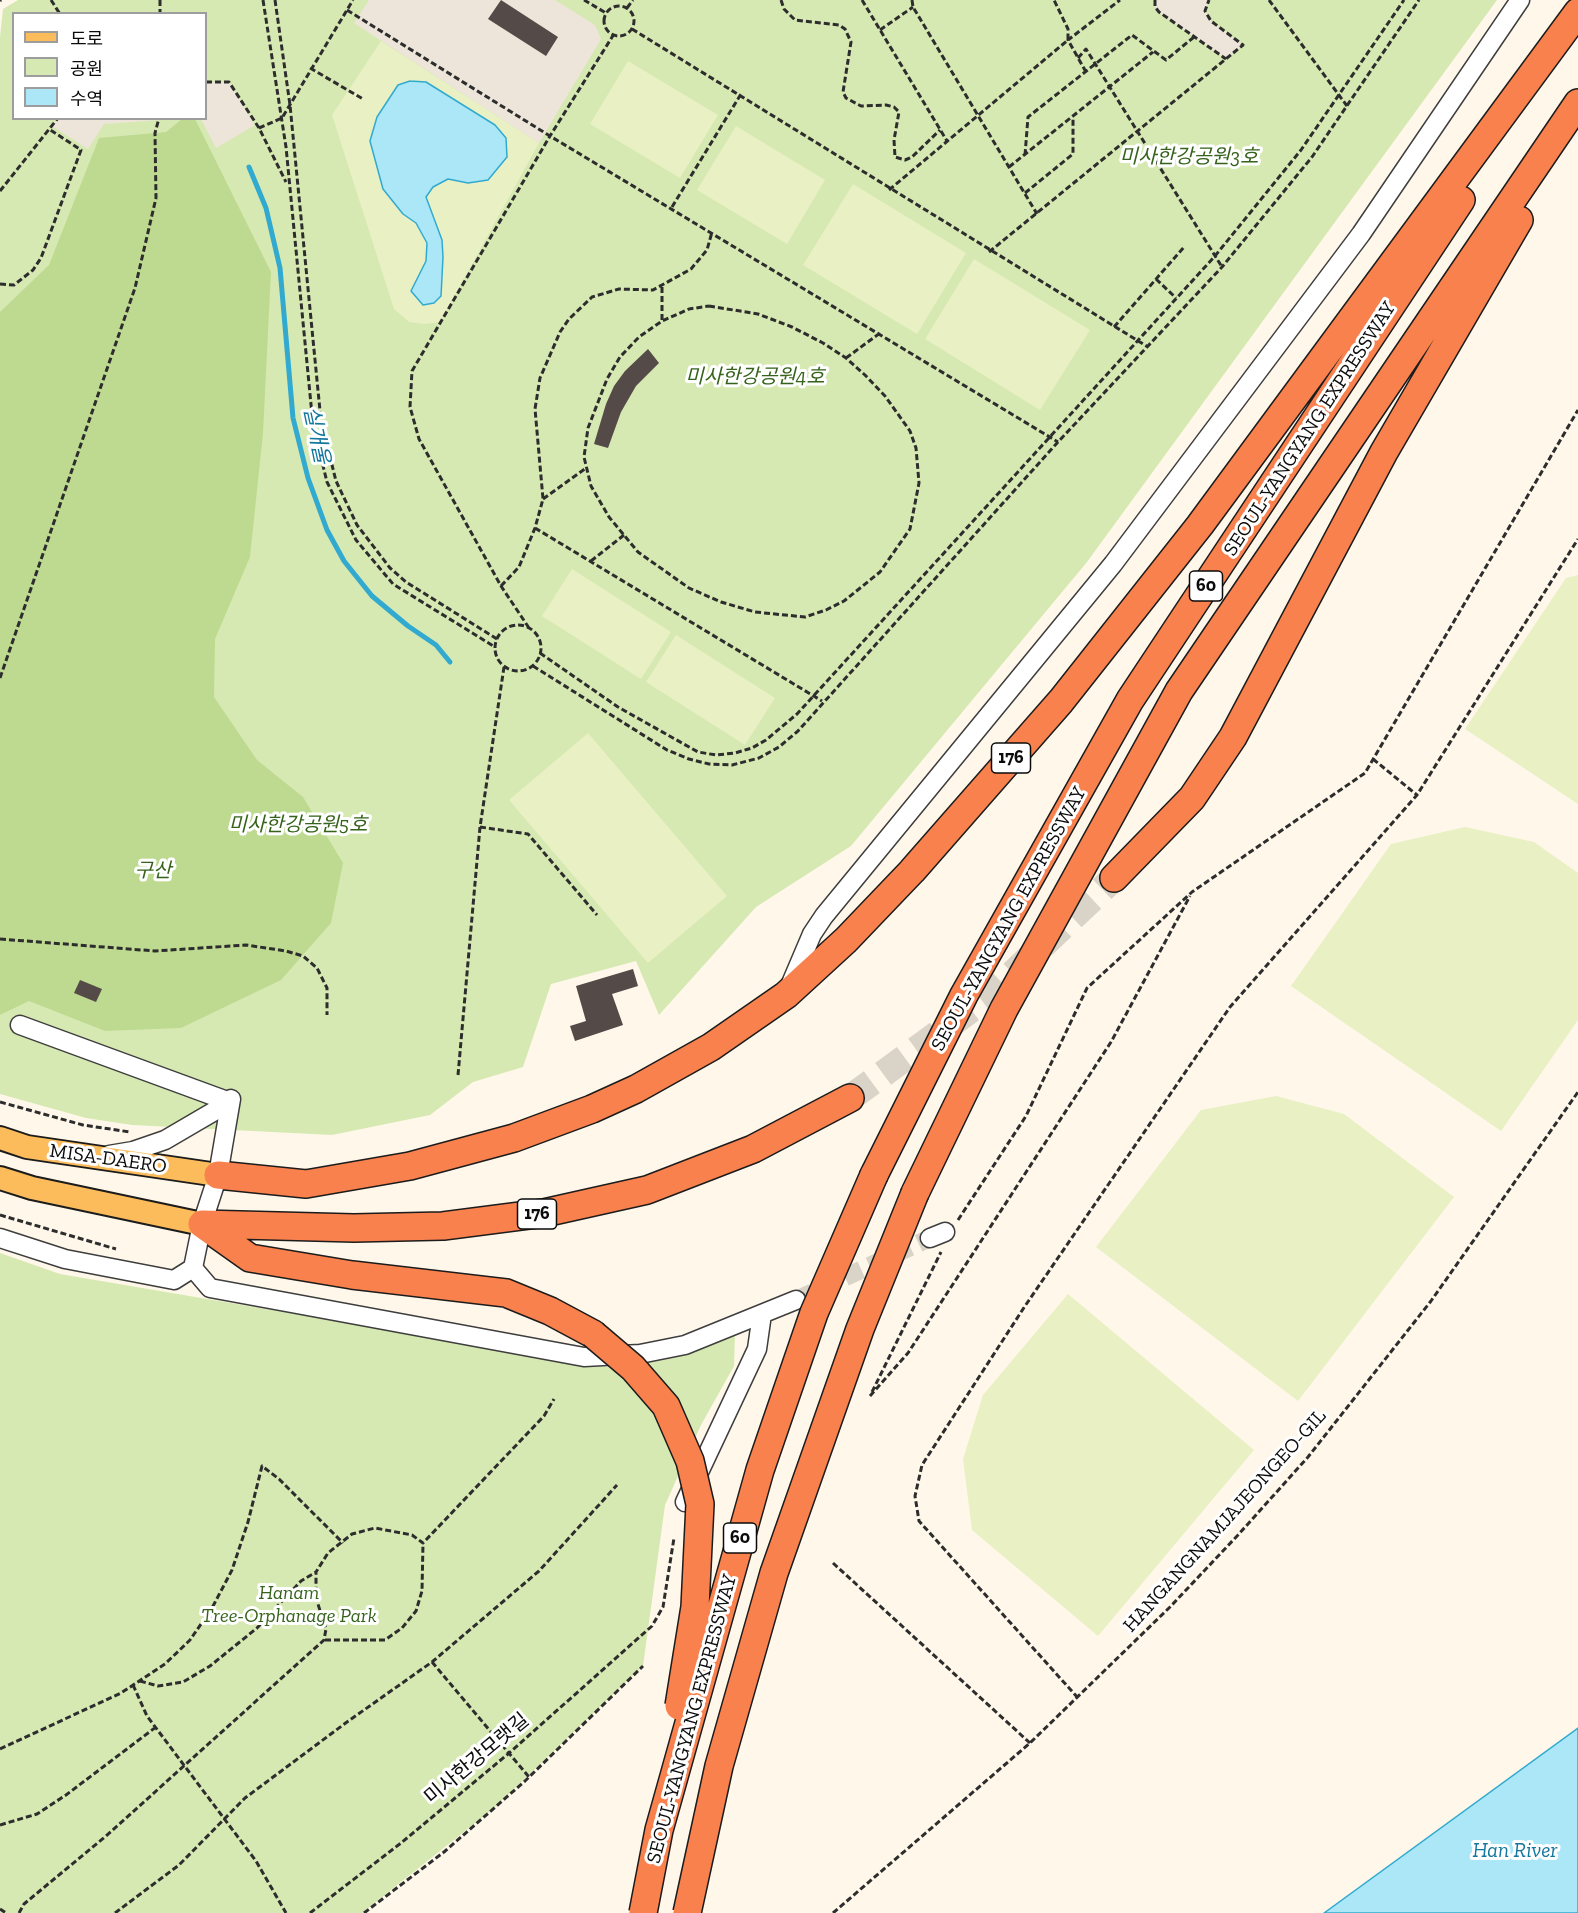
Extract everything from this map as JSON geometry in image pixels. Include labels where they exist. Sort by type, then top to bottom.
[{"type":"highway","name":"176","points":[[218,1175],[306,1184],[411,1166],[514,1138],[592,1109],[636,1089],[711,1047],[786,995],[846,940],[912,871],[1061,701],[1200,525],[1578,12]]},
{"type":"highway","name":"SEOUL-YANGYANG EXPRESSWAY","points":[[643,1913],[659,1830],[760,1470],[814,1313],[874,1175],[964,995],[1130,700],[1578,20]]},
{"type":"highway","name":"SEOUL-YANGYANG EXPRESSWAY","points":[[687,1913],[719,1766],[774,1573],[860,1329],[915,1193],[1004,1008],[1179,691],[1578,103]]},
{"type":"highway","points":[[1114,878],[1192,798],[1233,737],[1384,452],[1578,121]]},
{"type":"highway","name":"176","points":[[202,1224],[354,1228],[421,1226],[544,1213],[647,1190],[753,1149],[850,1098]]},
{"type":"highway","points":[[202,1224],[250,1257],[352,1275],[506,1293],[550,1311],[593,1334],[633,1368],[666,1406],[690,1461],[700,1504],[695,1607],[659,1830]]},
{"type":"main road","name":"MISA-DAERO","points":[[0,1138],[27,1147],[218,1175]]},
{"type":"main road","name":"MISA-DAERO","points":[[0,1178],[42,1190],[202,1224]]},
{"type":"street","points":[[786,995],[812,933],[824,916],[1113,564],[1360,234],[1520,0]]},
{"type":"street","points":[[20,1025],[230,1101]]},
{"type":"street","points":[[0,1238],[65,1259],[174,1280],[193,1268],[202,1224],[218,1175],[230,1101]]},
{"type":"street","points":[[94,1157],[133,1151],[165,1140],[230,1101]]},
{"type":"street","points":[[193,1268],[210,1288],[584,1357],[640,1354],[685,1345],[796,1300]]},
{"type":"street","points":[[685,1502],[757,1349],[762,1314]]},
{"type":"path","points":[[263,0],[282,118],[312,426],[327,482],[356,540],[393,584],[495,647]]},
{"type":"path","points":[[275,0],[290,105],[321,421],[336,481],[357,525],[390,568],[406,582],[497,639]]},
{"type":"path","points":[[259,128],[282,118],[353,0]]},
{"type":"path","points":[[584,0],[607,14]]},
{"type":"path","points":[[627,8],[633,0]]},
{"type":"path","points":[[781,0],[784,9],[795,20],[839,25],[845,29],[850,42],[843,92],[846,98],[861,106],[894,106],[899,112],[894,140],[895,157],[905,160],[912,158],[940,130]]},
{"type":"path","points":[[862,0],[947,141]]},
{"type":"path","points":[[912,0],[913,7],[1037,214]]},
{"type":"path","points":[[1054,0],[1068,29],[1068,40],[1086,72]]},
{"type":"path","points":[[890,190],[978,114],[1120,0]]},
{"type":"path","points":[[1155,0],[1155,7],[1159,12],[1226,59]]},
{"type":"path","points":[[989,252],[1243,45],[1211,21],[1205,11],[1209,0]]},
{"type":"path","points":[[1269,0],[1347,106]]},
{"type":"path","points":[[540,653],[580,683],[684,746],[716,755],[752,748],[766,740],[797,714],[1215,256],[1301,150],[1404,0]]},
{"type":"path","points":[[533,666],[667,750],[709,764],[732,765],[759,758],[798,731],[822,701],[1058,442],[1222,267],[1312,157],[1419,0]]},
{"type":"path","points":[[614,7],[627,8],[634,20],[632,29],[624,35],[614,34],[605,24],[607,14],[614,7]]},
{"type":"path","points":[[880,30],[913,7]]},
{"type":"path","points":[[347,10],[550,136],[672,207],[1058,442]]},
{"type":"path","points":[[632,29],[741,94],[989,252],[1148,347]]},
{"type":"path","points":[[529,628],[515,626],[507,628],[497,639],[495,647],[499,662],[504,667],[519,671],[533,666],[540,653],[539,639],[501,586],[419,439],[410,407],[412,371],[550,136],[614,34]]},
{"type":"path","points":[[1025,155],[1028,117],[1132,35],[1166,60],[1194,37]]},
{"type":"path","points":[[1078,58],[1086,49],[1222,267]]},
{"type":"path","points":[[1009,167],[1154,52]]},
{"type":"path","points":[[310,69],[363,99]]},
{"type":"path","points":[[207,82],[229,82],[259,128],[288,186]]},
{"type":"path","points":[[672,207],[741,94]]},
{"type":"path","points":[[1025,193],[1073,154],[1073,117]]},
{"type":"path","points":[[0,191],[56,120]]},
{"type":"path","points":[[0,678],[135,288],[156,198],[155,133],[158,120]]},
{"type":"path","points":[[0,284],[14,285],[33,270],[41,258],[81,150],[49,129]]},
{"type":"path","points":[[501,586],[519,567],[535,528],[543,499],[535,409],[540,378],[560,332],[582,305],[599,294],[619,289],[653,290],[662,287],[700,260],[707,250],[712,232]]},
{"type":"path","points":[[1114,327],[1185,246]]},
{"type":"path","points":[[1156,279],[1176,298]]},
{"type":"path","points":[[662,287],[662,321]]},
{"type":"path","points":[[709,306],[759,314],[792,327],[846,358],[865,375],[899,414],[910,431],[919,466],[916,506],[910,529],[895,553],[866,586],[844,602],[805,617],[755,612],[721,602],[688,588],[638,552],[598,501],[586,468],[584,445],[588,428],[607,379],[620,357],[639,337],[662,321],[689,309],[709,306]]},
{"type":"path","points":[[846,358],[880,333]]},
{"type":"path","points":[[1192,892],[1111,1042],[909,1353],[870,1396],[942,1233],[1026,1116],[1087,988],[1192,892],[1365,773],[1578,410]]},
{"type":"path","points":[[543,499],[586,468]]},
{"type":"path","points":[[535,528],[822,701]]},
{"type":"path","points":[[591,561],[624,535]]},
{"type":"path","points":[[1078,1698],[919,1521],[915,1496],[922,1465],[1024,1306],[1230,1007],[1417,795],[1578,539]]},
{"type":"path","points":[[458,1075],[480,827],[504,667]]},
{"type":"path","points":[[1373,759],[1417,795]]},
{"type":"path","points":[[480,827],[528,834],[597,915]]},
{"type":"path","points":[[0,939],[155,951],[246,945],[286,951],[303,956],[317,968],[327,988],[327,1015]]},
{"type":"path","name":"HANGANGNAMJAJEONGEO-GIL","points":[[833,1913],[1030,1743],[1078,1698],[1177,1599],[1308,1457],[1431,1301],[1578,1092]]},
{"type":"path","points":[[0,1102],[83,1125],[132,1132]]},
{"type":"path","points":[[0,1215],[117,1249]]},
{"type":"path","points":[[324,1640],[385,1640],[402,1628],[416,1611],[422,1591],[423,1543],[544,1416],[554,1400]]},
{"type":"path","points":[[0,1749],[140,1681],[165,1664],[189,1640],[212,1608],[232,1570],[248,1522],[262,1467],[279,1479],[343,1543]]},
{"type":"path","points":[[115,1913],[179,1865],[255,1791],[432,1662],[539,1571],[616,1485]]},
{"type":"path","points":[[140,1681],[158,1686],[183,1682],[210,1666],[257,1628],[301,1581],[316,1572],[328,1553],[352,1534],[375,1528],[412,1535],[423,1543]]},
{"type":"path","name":"미사한강모랫길","points":[[310,1913],[401,1843],[508,1754],[657,1620],[663,1607],[674,1537]]},
{"type":"path","points":[[833,1563],[1030,1743]]},
{"type":"path","points":[[19,1913],[24,1904],[186,1765],[324,1640],[326,1629],[315,1598],[316,1572]]},
{"type":"path","points":[[432,1662],[529,1777]]},
{"type":"path","points":[[364,1913],[444,1852],[529,1777],[643,1666]]},
{"type":"path","points":[[133,1685],[147,1716],[256,1861],[286,1913]]},
{"type":"path","points":[[0,1825],[37,1814],[156,1727]]},
{"type":"path","points":[[0,1909],[6,1913]]},
{"type":"green space","points":[[18,0],[1497,0],[1087,562],[851,846],[756,907],[659,1015],[636,961],[551,984],[523,1067],[473,1082],[430,1115],[332,1135],[132,1125],[86,1118],[0,1094],[0,37],[3,9]]},
{"type":"green space","points":[[381,41],[539,143],[440,322],[425,324],[409,322],[394,309],[332,115]]},
{"type":"green space","points":[[628,61],[718,115],[680,178],[590,124]]},
{"type":"green space","name":"구산","points":[[181,120],[195,120],[271,272],[263,433],[250,557],[215,639],[214,697],[257,760],[303,797],[343,863],[331,923],[281,980],[181,1028],[105,1031],[29,1001],[0,1015],[0,312],[49,265],[99,138],[166,132]]},
{"type":"green space","points":[[736,126],[825,180],[787,244],[697,190]]},
{"type":"green space","points":[[853,184],[966,253],[917,334],[803,265]]},
{"type":"green space","points":[[974,259],[1090,330],[1040,410],[925,339]]},
{"type":"green space","points":[[572,569],[671,632],[641,679],[542,616]]},
{"type":"green space","points":[[1578,575],[1578,804],[1465,729],[1566,578]]},
{"type":"green space","points":[[676,635],[775,698],[745,745],[646,682]]},
{"type":"green space","points":[[588,733],[727,896],[648,963],[509,800]]},
{"type":"green space","points":[[1465,827],[1534,842],[1578,873],[1578,1020],[1501,1131],[1291,986],[1391,844]]},
{"type":"green space","points":[[1276,1096],[1344,1114],[1454,1197],[1298,1401],[1096,1247],[1201,1110]]},
{"type":"green space","name":"Hanam Tree-Orphanage Park","points":[[0,1253],[60,1274],[619,1369],[687,1355],[735,1334],[734,1366],[701,1425],[665,1505],[643,1666],[494,1808],[362,1913],[0,1913]]},
{"type":"green space","points":[[1068,1294],[1254,1450],[1098,1636],[972,1530],[963,1459],[983,1395]]},
{"type":"shaded area","points":[[369,0],[555,0],[595,25],[601,39],[539,143],[354,23]]},
{"type":"shaded area","points":[[1155,0],[1209,0],[1205,11],[1211,21],[1243,45],[1226,59],[1159,12],[1155,7]]},
{"type":"shaded area","points":[[207,82],[229,82],[255,125],[216,148],[202,120],[207,120]]},
{"type":"shaded area","points":[[56,120],[160,120],[104,124],[88,149],[52,126]]},
{"type":"water","points":[[410,81],[426,82],[495,125],[506,138],[507,157],[488,180],[468,183],[448,179],[433,187],[426,197],[442,240],[443,257],[441,296],[434,303],[423,305],[411,291],[426,261],[427,243],[416,223],[403,214],[383,189],[370,141],[377,117],[398,85]]},
{"type":"water","name":"Han River","points":[[1578,1728],[1578,1913],[1324,1913]]},
{"type":"building","points":[[501,0],[558,37],[546,56],[488,19]]},
{"type":"building","points":[[648,349],[659,363],[636,386],[621,412],[608,448],[594,444],[614,386],[625,371]]},
{"type":"building","points":[[633,969],[638,986],[612,994],[623,1025],[575,1041],[570,1026],[586,1021],[576,986]]},
{"type":"building","points":[[80,980],[102,989],[96,1002],[74,993]]},
{"type":"waterway","name":"실개울","points":[[249,167],[266,208],[280,268],[293,418],[308,478],[327,530],[344,561],[372,596],[408,626],[436,645],[450,662]]},
{"type":"tunnel","points":[[850,1098],[988,997],[1114,878]]},
{"type":"tunnel","points":[[796,1300],[930,1238]]},
{"type":"park label","name":"미사한강공원3호","points":[[1189,157]]},
{"type":"park label","name":"미사한강공원4호","points":[[755,377]]},
{"type":"park label","name":"미사한강공원5호","points":[[298,825]]}]
